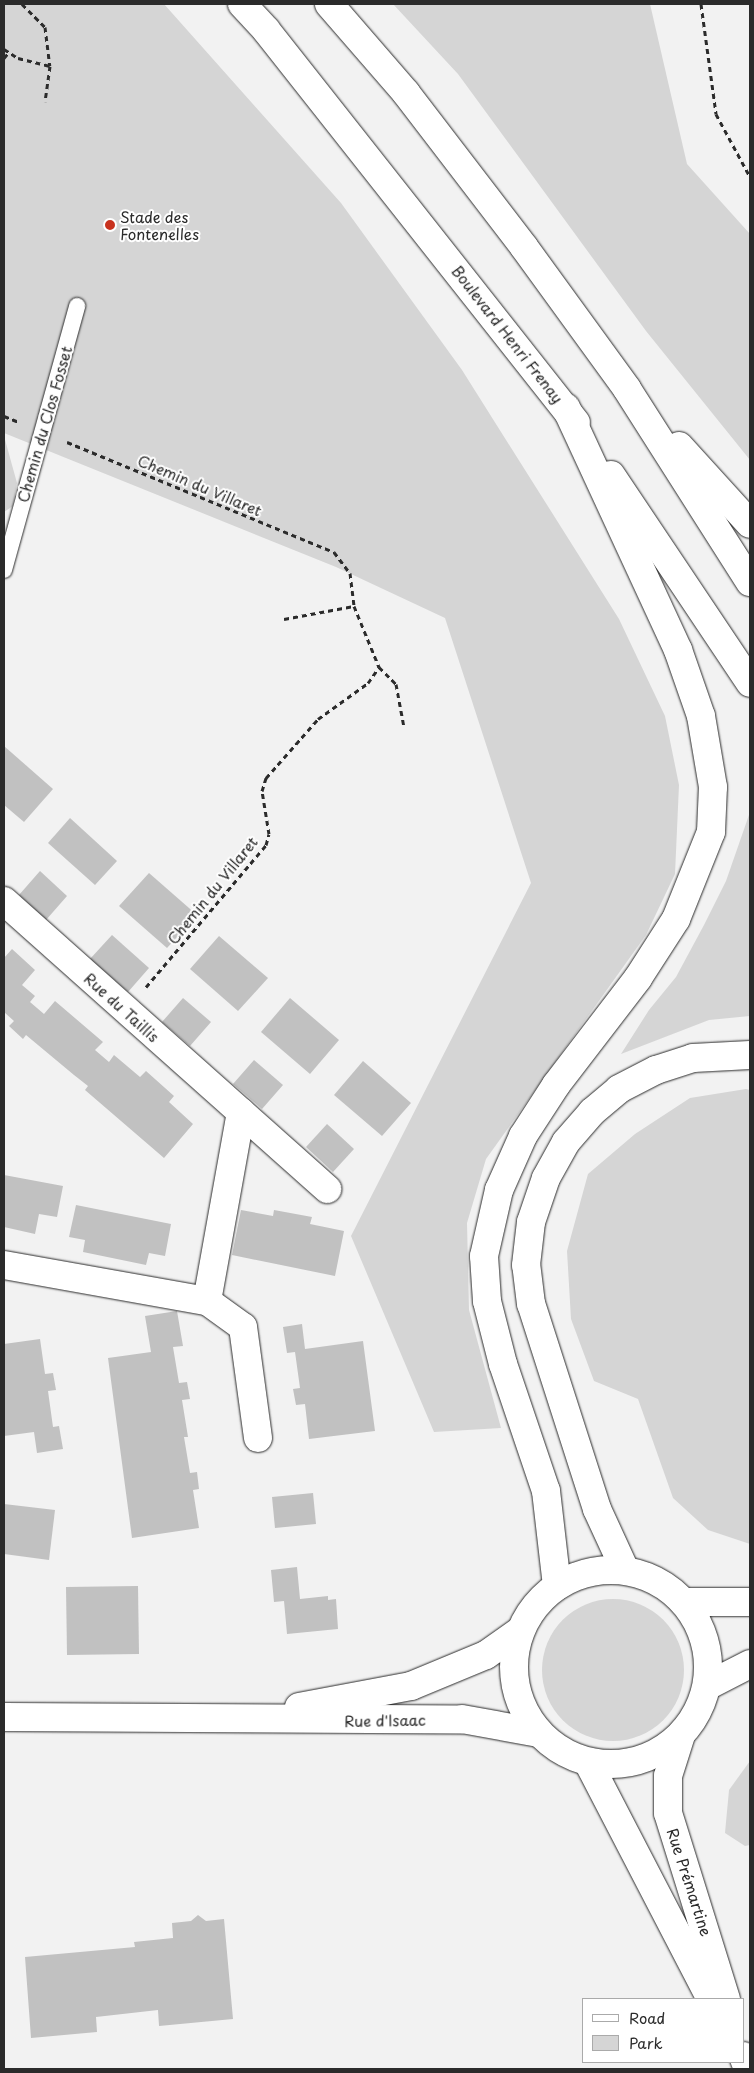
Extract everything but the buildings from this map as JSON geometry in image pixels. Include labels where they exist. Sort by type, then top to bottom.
[{"type":"main road","name":"Boulevard Henri Frenay","points":[[242,4],[266,30],[566,408],[750,682]]},
{"type":"main road","points":[[329,4],[406,93],[627,389],[750,582]]},
{"type":"main road","points":[[627,389],[750,524]]},
{"type":"main road","points":[[557,1586],[546,1491],[503,1364],[487,1301],[484,1256],[499,1190],[523,1136],[556,1085],[638,978],[676,919],[711,832],[713,787],[701,716],[678,650],[566,408]]},
{"type":"main road","name":"Rue du Taillis","points":[[4,901],[327,1189]]},
{"type":"main road","points":[[624,1570],[598,1509],[530,1304],[526,1265],[531,1222],[546,1178],[566,1142],[592,1112],[620,1089],[656,1070],[693,1058],[750,1055]]},
{"type":"main road","points":[[207,1302],[241,1112]]},
{"type":"main road","points":[[4,1264],[207,1302],[243,1327],[258,1438]]},
{"type":"main road","points":[[601,1570],[624,1570],[647,1576],[667,1587],[684,1602],[700,1627],[708,1656],[707,1686],[697,1713],[681,1735],[653,1755],[621,1764],[588,1762],[561,1751],[539,1733],[523,1711],[515,1685],[513,1658],[520,1631],[535,1605],[557,1586],[578,1575],[601,1570]]},
{"type":"main road","points":[[684,1602],[750,1602]]},
{"type":"main road","name":"Rue d'Isaac","points":[[230,1719],[411,1686],[486,1656],[520,1631]]},
{"type":"main road","points":[[707,1686],[750,1664]]},
{"type":"main road","name":"Rue d'Isaac","points":[[4,1716],[230,1719],[462,1719],[539,1733]]},
{"type":"main road","name":"Rue Prémartine","points":[[681,1735],[668,1776],[668,1813],[726,1998]]},
{"type":"main road","name":"Rue Prémartine","points":[[588,1762],[710,1998]]},
{"type":"lane","name":"Chemin du Clos Fosset","points":[[4,570],[41,431],[78,306]]},
{"type":"path","points":[[22,4],[45,27],[50,66],[45,102]]},
{"type":"path","points":[[701,4],[716,114],[750,177]]},
{"type":"path","points":[[4,49],[50,66]]},
{"type":"path","points":[[4,58],[9,52]]},
{"type":"path","name":"Chemin du Villaret","points":[[4,416],[334,552],[350,574],[354,606],[379,667],[396,684],[404,727]]},
{"type":"path","points":[[284,619],[354,606]]},
{"type":"path","name":"Chemin du Villaret","points":[[126,1010],[266,845],[269,834],[262,791],[266,778],[318,719],[368,683],[379,667]]},
{"type":"green space","points":[[4,4],[164,4],[341,203],[462,370],[619,619],[665,716],[679,785],[675,874],[646,935],[486,1159],[467,1223],[469,1310],[501,1428],[434,1432],[351,1236],[531,883],[445,618],[336,567],[4,433]]},
{"type":"green space","points":[[393,4],[650,4],[687,164],[750,234],[750,460],[646,331],[458,74]]},
{"type":"green space","points":[[4,436],[17,483],[13,506],[4,512]]},
{"type":"green space","points":[[750,812],[750,1016],[709,1020],[621,1054],[649,1010],[676,977],[704,925],[726,881]]},
{"type":"green space","points":[[746,1089],[750,1090],[750,1544],[708,1530],[673,1498],[638,1399],[594,1381],[571,1319],[567,1251],[588,1174],[635,1134],[690,1098]]},
{"type":"green space","points":[[613,1599],[640,1605],[652,1611],[663,1620],[672,1631],[678,1643],[684,1670],[678,1697],[672,1709],[663,1720],[652,1729],[640,1735],[613,1741],[586,1735],[574,1729],[563,1720],[554,1709],[548,1697],[542,1670],[548,1643],[554,1631],[563,1620],[574,1611],[586,1605]]},
{"type":"green space","points":[[750,1761],[750,1845],[745,1846],[725,1833],[729,1790]]},
{"type":"place","name":"Stade des Fontenelles","points":[[110,225]]}]
